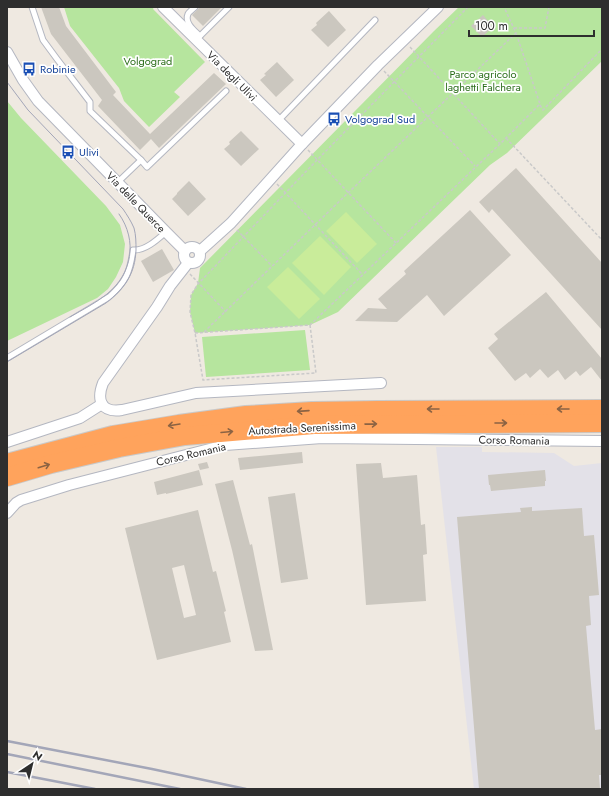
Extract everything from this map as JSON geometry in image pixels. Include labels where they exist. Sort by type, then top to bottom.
[{"type":"highway","name":"Autostrada Serenissima","points":[[7,463],[113,435],[246,415],[319,410],[602,409]]},
{"type":"highway","name":"Autostrada Serenissima","points":[[7,477],[51,464],[119,448],[185,436],[314,425],[602,423]]},
{"type":"street","name":"Via degli Ulivi","points":[[163,7],[198,38],[302,144]]},
{"type":"street","points":[[200,251],[231,223],[302,144],[378,65],[438,7]]},
{"type":"street","name":"Via delle Querce","points":[[7,52],[23,80],[38,101],[185,251]]},
{"type":"street","name":"Via delle Querce","points":[[175,241],[193,245],[208,243]]},
{"type":"street","points":[[186,265],[184,255],[185,251],[189,248],[197,248],[200,251],[200,260],[196,263],[186,265],[103,383],[100,390],[100,396],[102,404],[109,409],[117,411],[196,393],[381,383]]},
{"type":"street","points":[[7,442],[80,418],[102,404]]},
{"type":"street","name":"Corso Romania","points":[[7,513],[16,503],[21,500],[69,485],[225,445],[322,438],[602,441]]},
{"type":"lane","points":[[32,7],[43,40],[90,102],[90,111],[148,167],[226,91]]},
{"type":"lane","points":[[195,7],[188,14],[187,19],[190,27],[198,38],[229,7]]},
{"type":"lane","points":[[278,121],[375,20]]},
{"type":"lane","points":[[118,182],[141,160]]},
{"type":"lane","points":[[7,358],[109,297],[120,286],[128,273],[131,265],[133,250],[142,249],[166,232]]},
{"type":"path","points":[[310,325],[316,373],[203,380],[190,312],[191,295],[198,283],[284,193],[468,7]]},
{"type":"path","points":[[504,7],[516,33],[543,110],[602,49]]},
{"type":"path","points":[[514,28],[545,28],[549,7]]},
{"type":"path","points":[[204,332],[516,33]]},
{"type":"path","points":[[404,40],[500,144]]},
{"type":"path","points":[[378,65],[476,167]]},
{"type":"path","points":[[195,333],[310,325],[540,104]]},
{"type":"path","points":[[506,138],[602,240]]},
{"type":"path","points":[[302,144],[396,243]]},
{"type":"path","points":[[272,178],[284,193],[363,274]]},
{"type":"path","points":[[231,223],[272,266]]},
{"type":"path","points":[[186,265],[198,283],[226,312]]},
{"type":"shaded area","points":[[436,447],[482,447],[482,452],[554,453],[574,466],[602,463],[602,789],[474,789]]},
{"type":"green space","name":"Volgograd","points":[[64,7],[154,7],[153,9],[205,62],[174,92],[180,97],[149,127],[124,101],[119,88],[70,26]]},
{"type":"green space","name":"Parco agricolo laghetti Falchera","points":[[459,7],[602,7],[602,61],[507,153],[490,165],[338,312],[310,325],[195,333],[190,312],[191,295],[198,283],[200,268]]},
{"type":"green space","points":[[7,101],[21,118],[106,206],[120,225],[125,244],[123,262],[108,289],[97,298],[7,341]]},
{"type":"green space","points":[[346,212],[377,244],[357,263],[326,231]]},
{"type":"green space","points":[[320,236],[351,267],[324,295],[292,263]]},
{"type":"green space","points":[[288,267],[320,299],[299,319],[267,287]]},
{"type":"green space","points":[[305,330],[310,370],[206,377],[202,337]]},
{"type":"building","points":[[41,7],[59,7],[66,26],[116,92],[113,95],[150,134],[214,73],[226,84],[159,148],[151,139],[140,150],[98,106],[102,100],[51,34]]},
{"type":"building","points":[[200,7],[222,7],[203,26],[192,15]]},
{"type":"building","points":[[329,11],[346,30],[328,47],[311,30]]},
{"type":"building","points":[[483,15],[493,27],[482,37],[471,26]]},
{"type":"building","points":[[277,62],[294,80],[276,97],[260,80],[266,75],[264,74]]},
{"type":"building","points":[[241,131],[259,149],[241,166],[224,149]]},
{"type":"building","points":[[516,168],[602,263],[602,330],[492,209],[489,213],[479,202]]},
{"type":"building","points":[[189,181],[206,199],[188,216],[172,199]]},
{"type":"building","points":[[470,210],[511,255],[444,316],[427,295],[397,322],[355,321],[368,308],[387,309],[378,299],[406,274],[404,271]]},
{"type":"building","points":[[162,249],[174,270],[153,282],[141,261]]},
{"type":"building","points":[[546,292],[602,359],[602,381],[591,367],[580,376],[576,371],[565,380],[558,370],[548,378],[540,369],[530,378],[526,373],[515,381],[488,348],[498,339],[494,334]]},
{"type":"building","points":[[302,452],[303,463],[240,470],[238,458]]},
{"type":"building","points":[[207,462],[209,468],[200,470],[198,464]]},
{"type":"building","points":[[381,463],[383,478],[417,475],[421,525],[425,524],[427,554],[423,555],[426,601],[366,605],[356,464]]},
{"type":"building","points":[[199,470],[203,485],[157,495],[154,482]]},
{"type":"building","points":[[545,470],[545,486],[491,491],[489,485],[488,475]]},
{"type":"building","points":[[233,480],[250,545],[252,544],[273,650],[255,651],[215,484]]},
{"type":"building","points":[[295,493],[308,579],[281,583],[268,497]]},
{"type":"building","points":[[532,507],[532,511],[582,508],[584,536],[594,535],[599,595],[589,596],[591,625],[586,626],[595,730],[602,729],[602,775],[599,775],[600,789],[479,789],[457,517],[521,512],[520,508]]},
{"type":"building","points":[[198,510],[213,572],[216,571],[226,611],[224,612],[231,642],[157,660],[125,528]],"holes":[[[184,565],[196,615],[184,618],[172,568]]]},
{"type":"tram line","points":[[7,82],[28,110],[123,209],[134,228],[136,236],[134,266],[128,280],[119,292],[106,303],[7,362]]},
{"type":"tram line","points":[[70,317],[107,294],[122,277],[127,267],[130,257],[129,235],[119,214]]},
{"type":"railway","points":[[7,741],[246,789]]},
{"type":"railway","points":[[7,754],[180,789]]},
{"type":"railway","points":[[7,772],[95,789]]},
{"type":"place","name":"Robinie","points":[[29,69]]},
{"type":"place","name":"Volgograd Sud","points":[[334,119]]},
{"type":"place","name":"Ulivi","points":[[68,152]]}]
